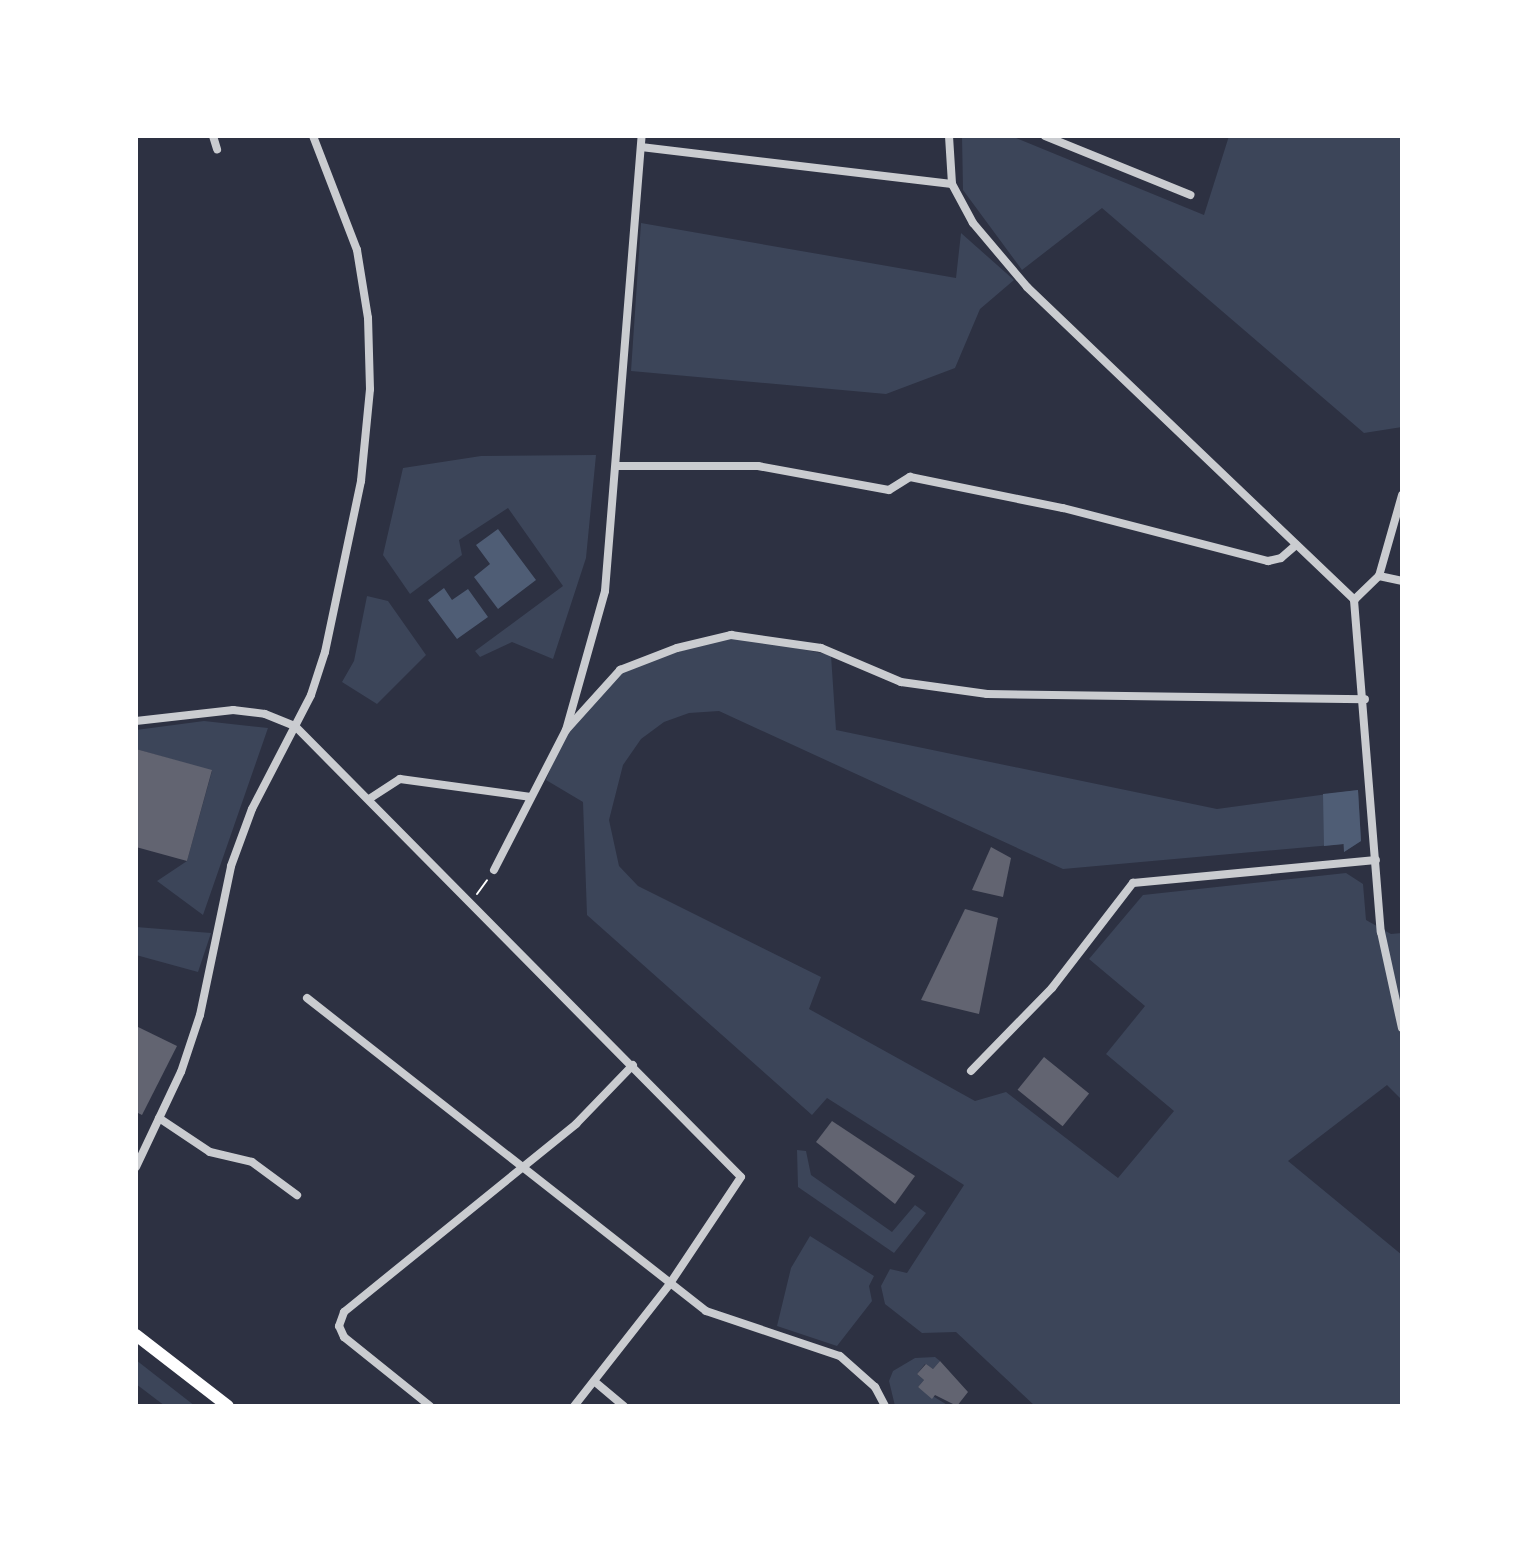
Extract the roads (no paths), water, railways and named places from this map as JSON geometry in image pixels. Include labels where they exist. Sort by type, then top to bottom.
[{"type":"main road","points":[[136,1335],[228,1406]]},
{"type":"street","points":[[213,136],[217,149]]},
{"type":"street","points":[[136,1167],[200,1015],[231,866],[252,809],[311,695],[332,622],[361,481],[370,389],[368,318],[357,250],[313,136]]},
{"type":"street","points":[[494,870],[566,730],[605,591],[618,466],[642,136]]},
{"type":"street","points":[[949,136],[952,184],[973,223],[1027,287],[1354,600],[1365,699],[1381,932],[1402,1028]]},
{"type":"street","points":[[1045,136],[1190,195]]},
{"type":"street","points":[[641,147],[952,184]]},
{"type":"street","points":[[618,466],[758,466],[889,490],[910,477],[1063,508],[1268,561],[1281,558],[1296,545]]},
{"type":"street","points":[[1354,600],[1379,576],[1402,495]]},
{"type":"street","points":[[1379,576],[1402,581]]},
{"type":"street","points":[[566,730],[620,670],[677,648],[731,635],[821,648],[901,682],[987,694],[1365,699]]},
{"type":"street","points":[[136,721],[233,710],[265,714],[295,726],[741,1177],[741,1184],[669,1285],[574,1406]]},
{"type":"street","points":[[369,799],[400,779],[531,797]]},
{"type":"street","points":[[971,1071],[1052,988],[1133,883],[1376,860]]},
{"type":"street","points":[[307,998],[669,1285],[706,1311],[840,1356],[875,1387],[885,1406]]},
{"type":"street","points":[[430,1406],[344,1337],[339,1326],[349,1307],[521,1170],[633,1065]]},
{"type":"street","points":[[159,1118],[210,1152],[252,1162],[297,1195]]},
{"type":"street","points":[[594,1381],[624,1406]]}]
